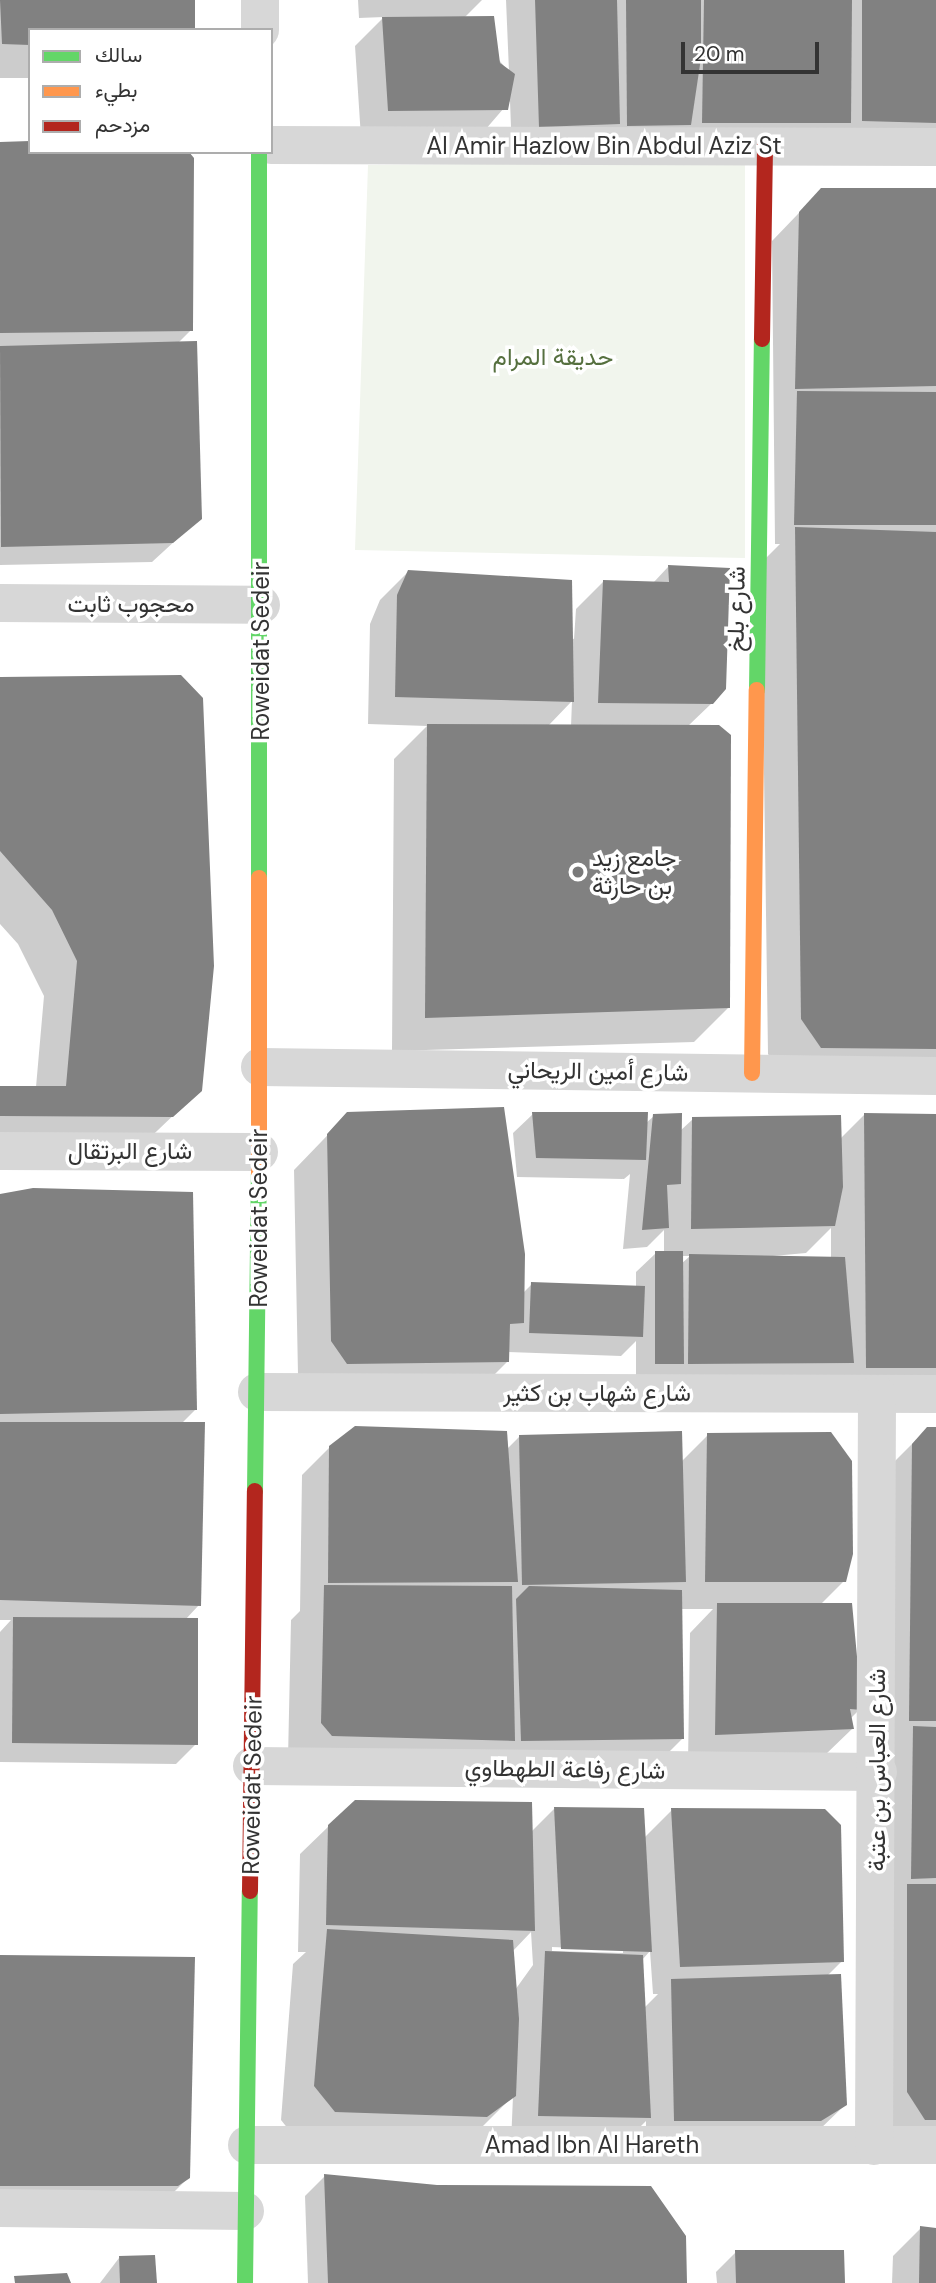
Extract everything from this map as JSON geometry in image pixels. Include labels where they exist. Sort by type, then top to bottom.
[{"type":"street","points":[[260,0],[260,28]]},
{"type":"street","name":"Al Amir Hazlow Bin Abdul Aziz St","points":[[273,145],[936,147]]},
{"type":"street","name":"شارع بلخ","points":[[752,1073],[765,146]]},
{"type":"street","name":"Roweidat Sedeir","points":[[244,2283],[260,1067],[259,154]]},
{"type":"street","name":"محجوب ثابت","points":[[0,603],[261,605]]},
{"type":"street","name":"شارع أمين الريحاني","points":[[260,1067],[936,1076]]},
{"type":"street","name":"شارع البرتقال","points":[[0,1151],[259,1152]]},
{"type":"street","name":"شارع شهاب بن كثير","points":[[257,1392],[936,1394]]},
{"type":"street","name":"شارع العباس بن عتبة","points":[[874,2146],[878,1772],[877,1394]]},
{"type":"street","name":"شارع رفاعة الطهطاوي","points":[[252,1766],[878,1772]]},
{"type":"street","name":"Amad Ibn Al Hareth","points":[[247,2145],[936,2146]]},
{"type":"street","points":[[0,2207],[245,2211]]},
{"type":"green space","name":"حديقة المرام","points":[[745,162],[745,558],[355,550],[368,165]]},
{"type":"building","points":[[0,0],[195,0],[195,28],[28,28],[28,45],[2,44]]},
{"type":"building","points":[[535,0],[617,0],[620,124],[539,127]]},
{"type":"building","points":[[626,0],[701,0],[701,58],[691,125],[627,126]]},
{"type":"building","points":[[704,0],[852,0],[851,123],[702,123]]},
{"type":"building","points":[[862,0],[936,0],[936,123],[862,121]]},
{"type":"building","points":[[494,16],[500,63],[515,74],[508,110],[388,111],[382,17]]},
{"type":"building","points":[[28,141],[28,154],[191,154],[194,158],[193,331],[0,333],[0,142]]},
{"type":"building","points":[[821,188],[936,188],[936,386],[795,389],[799,212]]},
{"type":"building","points":[[197,341],[202,519],[173,543],[1,547],[0,346]]},
{"type":"building","points":[[797,391],[936,392],[936,525],[794,525]]},
{"type":"building","points":[[795,527],[936,532],[936,1049],[821,1048],[801,1019]]},
{"type":"building","points":[[668,565],[730,568],[726,689],[713,704],[598,703],[603,580],[669,582]]},
{"type":"building","points":[[408,570],[572,580],[574,702],[395,697],[397,595]]},
{"type":"building","points":[[181,675],[203,698],[214,966],[202,1091],[173,1117],[0,1116],[0,1086],[66,1086],[77,961],[52,910],[0,851],[0,677]]},
{"type":"building","name":"جامع زيد بن حارثة","points":[[427,724],[719,725],[731,735],[730,1008],[425,1018]]},
{"type":"building","points":[[504,1107],[525,1254],[524,1323],[510,1324],[509,1362],[347,1364],[331,1341],[327,1134],[347,1112]]},
{"type":"building","points":[[532,1112],[648,1112],[646,1160],[536,1158]]},
{"type":"building","points":[[682,1113],[681,1184],[667,1185],[669,1228],[642,1230],[653,1114]]},
{"type":"building","points":[[864,1113],[936,1114],[936,1368],[866,1368]]},
{"type":"building","points":[[841,1115],[843,1187],[835,1226],[691,1229],[692,1117]]},
{"type":"building","points":[[33,1188],[193,1192],[197,1410],[0,1414],[0,1194]]},
{"type":"building","points":[[655,1251],[683,1251],[684,1364],[655,1364]]},
{"type":"building","points":[[689,1254],[845,1257],[854,1363],[688,1364]]},
{"type":"building","points":[[531,1282],[645,1286],[643,1337],[529,1333]]},
{"type":"building","points":[[0,1422],[205,1422],[201,1606],[0,1600]]},
{"type":"building","points":[[355,1426],[507,1431],[518,1582],[328,1583],[329,1446]]},
{"type":"building","points":[[927,1427],[936,1427],[936,1721],[909,1721],[912,1444]]},
{"type":"building","points":[[682,1431],[686,1582],[522,1585],[519,1435]]},
{"type":"building","points":[[831,1432],[852,1461],[853,1554],[846,1582],[705,1582],[707,1433]]},
{"type":"building","points":[[324,1585],[512,1586],[515,1741],[332,1736],[321,1723]]},
{"type":"building","points":[[529,1586],[682,1590],[684,1739],[521,1741],[516,1599]]},
{"type":"building","points":[[717,1603],[852,1603],[862,1710],[850,1709],[854,1729],[715,1735]]},
{"type":"building","points":[[13,1617],[198,1618],[198,1745],[12,1743]]},
{"type":"building","points":[[913,1726],[936,1727],[936,1878],[911,1879]]},
{"type":"building","points":[[355,1800],[532,1802],[535,1931],[326,1925],[328,1825]]},
{"type":"building","points":[[554,1807],[644,1808],[652,1952],[561,1949]]},
{"type":"building","points":[[671,1808],[825,1809],[841,1825],[844,1962],[680,1967]]},
{"type":"building","points":[[907,1884],[936,1884],[936,2120],[925,2120],[907,2092]]},
{"type":"building","points":[[327,1929],[513,1940],[519,2019],[516,2096],[487,2117],[335,2112],[314,2086]]},
{"type":"building","points":[[545,1951],[643,1955],[651,2118],[538,2116]]},
{"type":"building","points":[[0,1955],[195,1957],[190,2178],[178,2186],[0,2186]]},
{"type":"building","points":[[841,1974],[847,2105],[821,2121],[674,2121],[671,1979]]},
{"type":"building","points":[[324,2174],[437,2185],[651,2186],[686,2236],[687,2283],[328,2283]]},
{"type":"building","points":[[920,2226],[936,2228],[936,2283],[919,2283]]},
{"type":"building","points":[[735,2250],[844,2250],[845,2283],[736,2283]]},
{"type":"building","points":[[155,2255],[157,2283],[120,2283],[119,2256]]},
{"type":"building","points":[[67,2273],[71,2283],[15,2283],[14,2276]]},
{"type":"traffic: fast","points":[[259,154],[259,878]]},
{"type":"traffic: fast","points":[[757,690],[762,339]]},
{"type":"traffic: fast","points":[[255,1491],[259,1174]]},
{"type":"traffic: fast","points":[[245,2283],[250,1891]]},
{"type":"traffic: slow","points":[[752,1073],[757,690]]},
{"type":"traffic: slow","points":[[259,878],[259,1174]]},
{"type":"traffic: jam","points":[[762,339],[765,146]]},
{"type":"traffic: jam","points":[[250,1891],[255,1491]]},
{"type":"place","name":"جامع زيد بن حارثة","points":[[578,872]]}]
